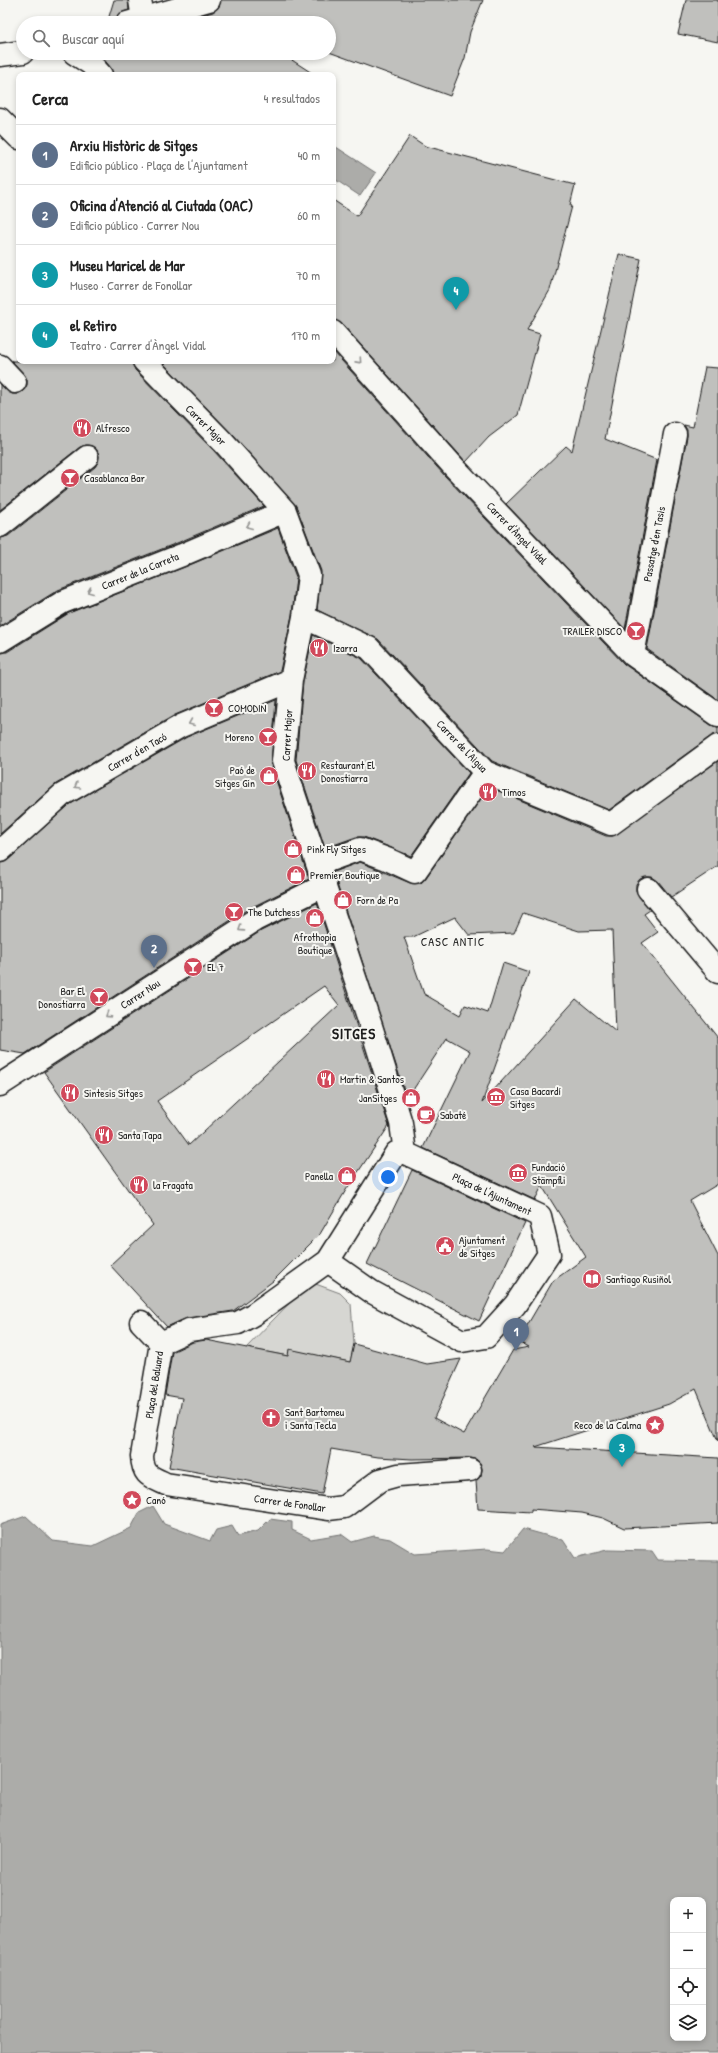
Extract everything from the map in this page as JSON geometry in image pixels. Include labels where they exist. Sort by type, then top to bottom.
[{"type":"street","points":[[137,14],[209,0]]},
{"type":"street","points":[[0,55],[16,53]]},
{"type":"street","points":[[85,60],[98,72]]},
{"type":"street","points":[[0,119],[16,135]]},
{"type":"street","name":"Carrer d'Àngel Vidal","points":[[336,335],[454,467],[634,655],[718,715]]},
{"type":"street","name":"Carrer Major","points":[[147,364],[223,442],[285,511],[309,575],[304,617],[291,680],[283,761],[322,874],[401,1123],[405,1153]]},
{"type":"street","points":[[0,366],[15,382]]},
{"type":"street","name":"Passatge d'en Tasis","points":[[634,655],[675,434]]},
{"type":"street","points":[[0,526],[87,457]]},
{"type":"street","name":"Carrer de la Carreta","points":[[0,640],[63,602],[182,555],[285,511]]},
{"type":"street","name":"Carrer de l'Aigua","points":[[304,617],[369,648],[485,772],[611,824],[718,746]]},
{"type":"street","name":"Carrer d'en Tacó","points":[[0,851],[62,795],[181,726],[291,680]]},
{"type":"street","name":"Carrer Nou","points":[[0,1085],[255,920],[360,849],[388,859],[415,872],[485,772]]},
{"type":"street","points":[[648,889],[718,972]]},
{"type":"street","points":[[161,1343],[189,1330],[238,1323],[254,1314],[328,1261],[396,1153],[405,1153]]},
{"type":"street","name":"Plaça de l'Ajuntament","points":[[328,1261],[372,1292],[462,1341],[486,1337],[515,1306],[549,1254],[540,1216],[405,1153]]},
{"type":"street","name":"Plaça del Baluard","points":[[141,1322],[161,1343],[142,1456]]},
{"type":"street","name":"Carrer de Fonollar","points":[[142,1456],[143,1468],[149,1476],[166,1484],[328,1509],[344,1507],[380,1480],[398,1475],[470,1470]]},
{"type":"shaded area","points":[[336,147],[376,173],[360,196],[336,180]]},
{"type":"shaded area","points":[[313,1283],[340,1293],[351,1304],[354,1344],[350,1362],[289,1350],[288,1356],[246,1348],[303,1289]]},
{"type":"shaded area","points":[[153,1506],[164,1524],[210,1541],[216,1530],[232,1526],[238,1536],[258,1531],[270,1519],[292,1522],[292,1530],[311,1539],[341,1534],[352,1542],[374,1536],[390,1539],[415,1554],[487,1549],[505,1551],[523,1529],[563,1540],[575,1558],[607,1550],[652,1551],[658,1560],[718,1561],[718,2053],[0,2053],[0,1525],[26,1516],[53,1541],[93,1546],[131,1528],[139,1513]]},
{"type":"building","points":[[114,0],[128,0],[129,10],[118,14],[117,16],[109,16]]},
{"type":"building","points":[[221,0],[483,0],[470,32],[465,58],[450,96],[336,55],[336,16],[198,16],[213,12],[218,8]]},
{"type":"building","points":[[686,0],[718,0],[718,42],[678,34]]},
{"type":"building","points":[[104,60],[292,60],[310,72],[112,72]]},
{"type":"building","points":[[410,136],[425,146],[575,185],[570,205],[572,206],[550,290],[527,330],[540,334],[518,415],[489,437],[466,462],[342,324],[336,321],[336,202],[357,216]]},
{"type":"building","points":[[619,254],[641,259],[605,439],[657,460],[625,629],[506,504],[566,446],[572,451]]},
{"type":"building","points":[[336,354],[445,476],[624,664],[711,725],[718,727],[718,734],[711,736],[609,810],[492,761],[378,639],[317,610],[321,571],[296,506],[232,434],[164,364],[336,364]]},
{"type":"building","points":[[12,361],[16,361],[16,364],[133,364],[135,370],[214,451],[264,506],[177,543],[58,590],[0,626],[0,538],[8,536],[95,467],[99,456],[97,450],[92,446],[86,445],[80,447],[0,510],[0,384],[12,394],[17,394],[23,391],[27,385],[27,380],[24,374]]},
{"type":"building","points":[[705,367],[718,368],[718,700],[647,649],[687,436],[687,430],[684,425],[693,427]]},
{"type":"building","points":[[278,528],[296,577],[292,615],[280,671],[175,715],[56,784],[0,834],[0,653],[7,652],[69,613]]},
{"type":"building","points":[[313,635],[361,658],[469,773],[411,856],[364,837],[356,837],[325,848],[296,760],[303,682]]},
{"type":"building","points":[[276,700],[271,765],[309,879],[248,909],[25,1054],[0,1050],[0,863],[8,860],[69,805],[187,737]]},
{"type":"building","points":[[718,761],[718,866],[671,897],[658,881],[652,877],[640,879],[636,884],[636,891],[650,910],[644,914],[658,932],[642,943],[718,1038],[718,1184],[690,1201],[718,1256],[718,1441],[696,1389],[669,1404],[535,1447],[718,1458],[718,1523],[624,1528],[603,1518],[582,1513],[531,1509],[531,1512],[478,1509],[476,1481],[481,1476],[482,1469],[480,1463],[476,1459],[470,1458],[412,1459],[378,1457],[331,1449],[322,1494],[169,1467],[182,1398],[165,1395],[172,1352],[193,1342],[206,1340],[288,1356],[289,1349],[350,1362],[354,1344],[427,1364],[461,1359],[434,1418],[464,1434],[513,1350],[529,1347],[518,1341],[553,1281],[586,1257],[542,1186],[535,1200],[423,1148],[470,1051],[447,1038],[407,1099],[333,872],[360,862],[410,883],[421,883],[489,787],[606,836],[613,836]],"holes":[[[523,913],[579,931],[612,930],[616,1032],[576,999],[482,1103],[529,972],[503,963],[488,1013],[465,1005],[460,1015],[424,994],[404,937],[413,937],[455,917],[469,935],[514,933]]]},
{"type":"building","points":[[317,903],[389,1126],[346,1190],[320,1234],[273,1281],[233,1311],[187,1318],[167,1327],[110,1265],[153,1225],[44,1072],[261,931]],"holes":[[[324,986],[339,1005],[189,1145],[157,1101]]]},
{"type":"building","name":"Ajuntament de Sitges","points":[[412,1170],[525,1223],[479,1321],[367,1264]]},
{"type":"place","name":"el Retiro","points":[[456,310]]},
{"type":"place","name":"Alfresco","points":[[82,428]]},
{"type":"place","name":"Casablanca Bar","points":[[70,478]]},
{"type":"place","name":"TRAILER DISCO","points":[[636,631]]},
{"type":"place","name":"Izarra","points":[[319,648]]},
{"type":"place","name":"COMODIN","points":[[214,708]]},
{"type":"place","name":"Moreno","points":[[268,737]]},
{"type":"place","name":"Restaurant El Donostiarra","points":[[307,771]]},
{"type":"place","name":"Paó de Sitges Gin","points":[[269,776]]},
{"type":"place","name":"Timos","points":[[488,792]]},
{"type":"place","name":"Pink Fly Sitges","points":[[293,849]]},
{"type":"place","name":"Premier Boutique","points":[[296,875]]},
{"type":"place","name":"Forn de Pa","points":[[343,900]]},
{"type":"place","name":"The Dutchess","points":[[234,912]]},
{"type":"place","name":"Afrothopia Boutique","points":[[315,918]]},
{"type":"place","name":"EL 7","points":[[193,967]]},
{"type":"place","name":"Oficina d'Atenció al Ciutada (OAC)","points":[[154,968]]},
{"type":"place","name":"Bar El Donostiarra","points":[[99,997]]},
{"type":"place","name":"Martin & Santos","points":[[326,1079]]},
{"type":"place","name":"Sintesis Sitges","points":[[70,1093]]},
{"type":"place","name":"Casa Bacardí Sitges","points":[[496,1097]]},
{"type":"place","name":"JanSitges","points":[[411,1098]]},
{"type":"place","name":"Sabaté","points":[[426,1115]]},
{"type":"place","name":"Santa Tapa","points":[[104,1135]]},
{"type":"place","name":"Fundació Stämpfli","points":[[518,1173]]},
{"type":"place","name":"Panella","points":[[347,1176]]},
{"type":"place","name":"la Fragata","points":[[139,1185]]},
{"type":"place","name":"Ajuntament de Sitges","points":[[445,1246]]},
{"type":"place","name":"Santiago Rusiñol","points":[[592,1279]]},
{"type":"place","name":"Arxiu Històric de Sitges","points":[[516,1351]]},
{"type":"place","name":"Sant Bartomeu i Santa Tecla","points":[[271,1418]]},
{"type":"place","name":"Reco de la Calma","points":[[655,1425]]},
{"type":"place","name":"Museu Maricel de Mar","points":[[622,1467]]},
{"type":"place","name":"Canó","points":[[132,1500]]},
{"type":"district","name":"CASC ANTIC","points":[[453,942]]},
{"type":"district","name":"SITGES","points":[[354,1034]]}]
